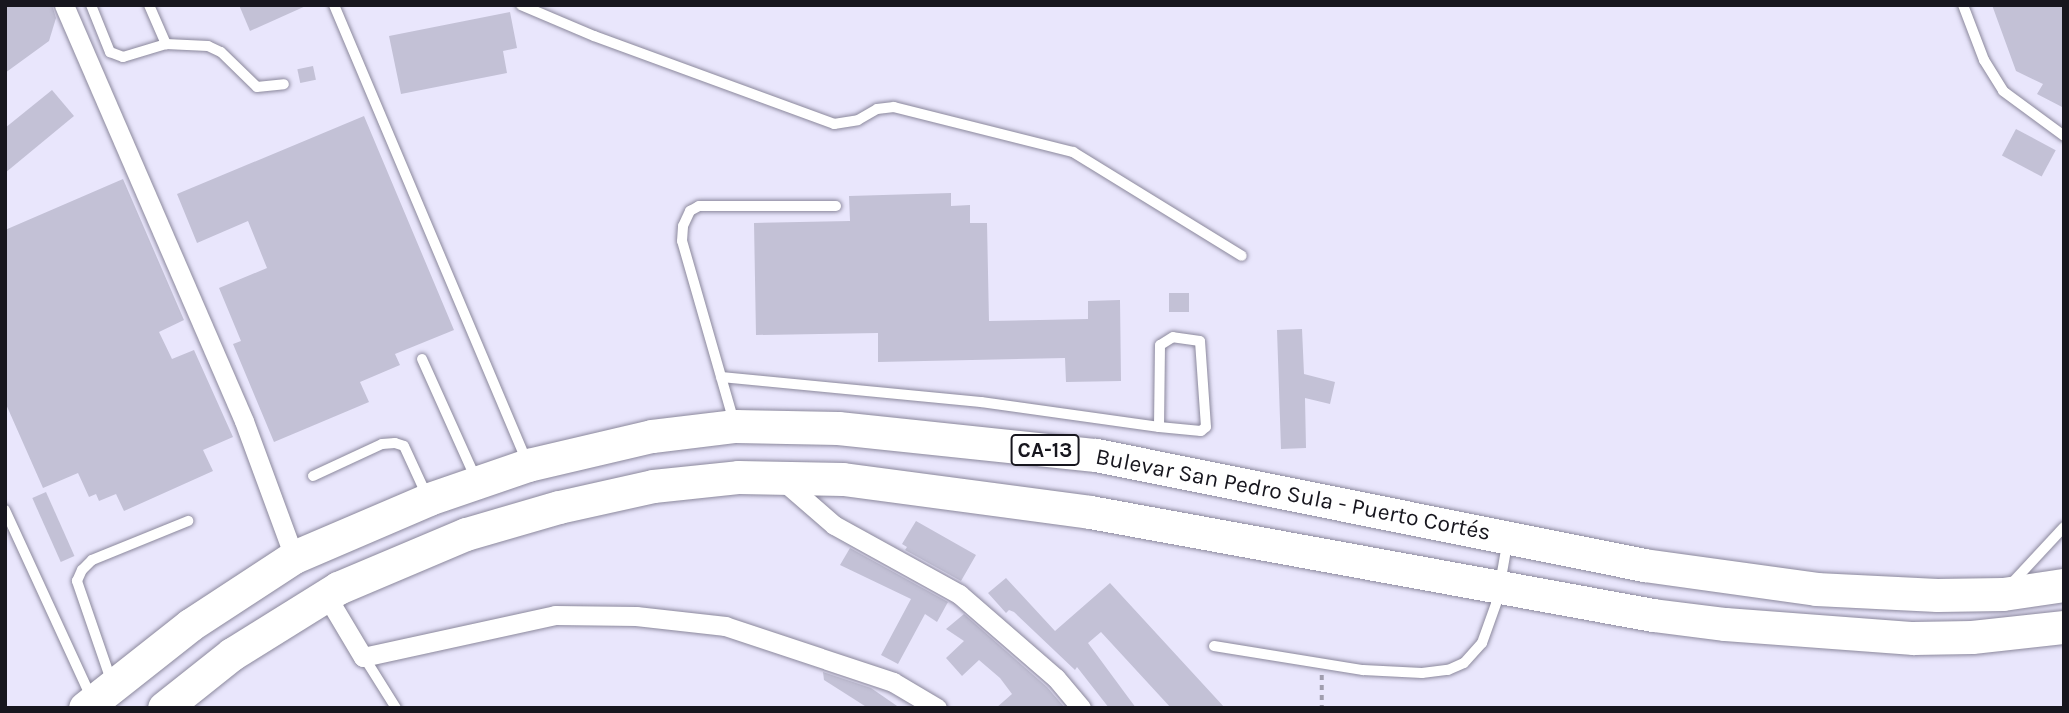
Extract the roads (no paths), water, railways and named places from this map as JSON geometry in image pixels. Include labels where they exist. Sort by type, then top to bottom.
[{"type":"highway","name":"Bulevar San Pedro Sula - Puerto Cortés","points":[[97,697],[190,625],[294,557],[429,499],[528,465],[652,436],[735,426],[838,428],[1096,455],[1644,565],[1816,589],[1937,595],[2003,594],[2064,585]]},
{"type":"highway","name":"CA-13","points":[[164,708],[232,654],[326,595],[466,534],[559,507],[653,486],[738,477],[843,479],[1090,512],[1653,615],[1800,631],[1913,638],[1972,637],[2064,627]]},
{"type":"street","points":[[64,5],[244,421],[294,557]]},
{"type":"street","points":[[777,476],[834,525],[959,594],[1056,678],[1081,708]]},
{"type":"street","points":[[326,595],[363,657],[555,615],[636,616],[725,626],[893,682],[937,708]]},
{"type":"lane","points":[[91,5],[110,52],[123,57],[166,44],[208,46],[221,52],[257,87],[284,84]]},
{"type":"lane","points":[[149,5],[166,44]]},
{"type":"lane","points":[[334,5],[528,465]]},
{"type":"lane","points":[[522,5],[594,36],[834,124],[858,120],[877,109],[894,107],[1073,152],[1242,256]]},
{"type":"lane","points":[[1963,5],[1984,60],[2003,91],[2064,136]]},
{"type":"lane","points":[[735,426],[682,241],[683,226],[690,211],[699,206],[836,206]]},
{"type":"lane","points":[[721,377],[981,402],[1159,427],[1201,430],[1206,427],[1200,341],[1173,337],[1160,345],[1159,427]]},
{"type":"lane","points":[[422,359],[478,482]]},
{"type":"lane","points":[[313,476],[382,444],[395,443],[404,446],[429,499]]},
{"type":"lane","points":[[5,510],[97,697]]},
{"type":"lane","points":[[97,697],[77,581],[82,570],[92,560],[188,522]]},
{"type":"lane","points":[[2003,594],[2064,527]]},
{"type":"lane","points":[[1214,646],[1321,663],[1422,673],[1448,670],[1464,663],[1482,643],[1500,585],[1508,537]]},
{"type":"lane","points":[[363,657],[396,708]]}]
